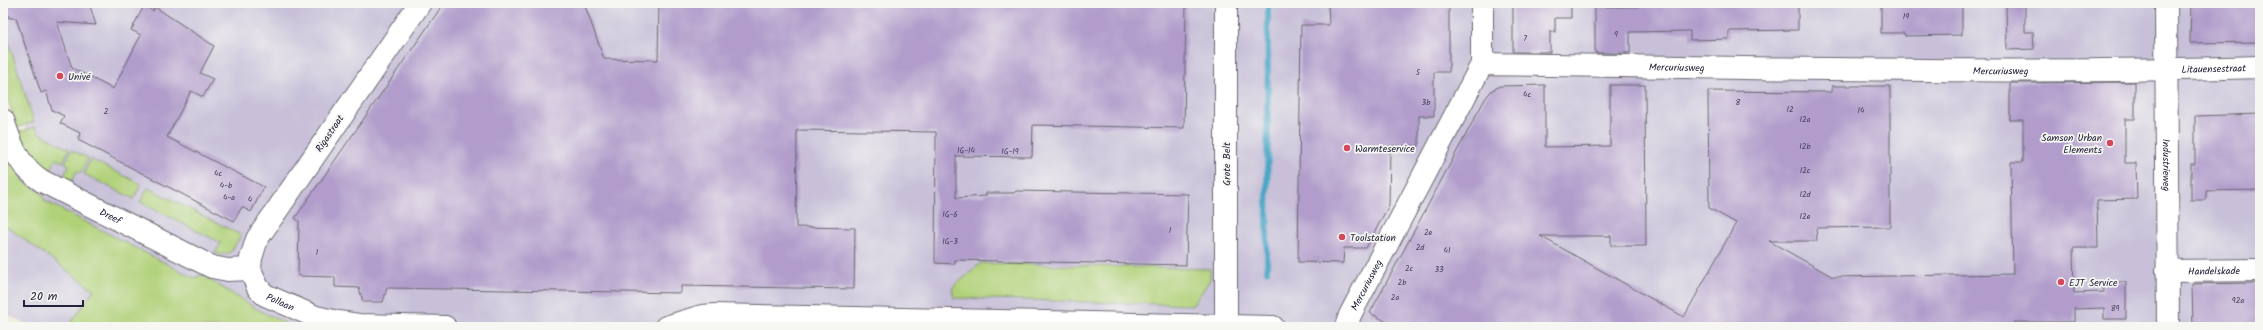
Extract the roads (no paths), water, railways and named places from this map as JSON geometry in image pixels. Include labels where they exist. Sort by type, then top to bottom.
[{"type":"street","name":"Rigastraat","points":[[250,268],[251,258],[257,239],[420,3]]},
{"type":"street","name":"Grote Belt","points":[[1226,3],[1226,326]]},
{"type":"street","points":[[1482,3],[1482,64]]},
{"type":"street","name":"Industrieweg","points":[[2166,3],[2168,327]]},
{"type":"street","name":"Mercuriusweg","points":[[1346,327],[1350,316],[1482,64],[2167,69]]},
{"type":"street","name":"Litauensestraat","points":[[2167,69],[2260,67]]},
{"type":"street","name":"Dreef","points":[[3,120],[13,148],[23,166],[42,181],[212,268],[228,270],[250,268]]},
{"type":"street","name":"Pollaan","points":[[250,268],[258,288],[265,295],[316,317],[359,325],[445,327]]},
{"type":"street","name":"Handelskade","points":[[2167,271],[2260,270]]},
{"type":"street","points":[[666,327],[702,316],[800,315],[1272,327]]},
{"type":"waterway","points":[[1267,271],[1268,3]]},
{"type":"place","name":"Univé","points":[[60,76]]},
{"type":"place","name":"Samson Urban Elements","points":[[2110,143]]},
{"type":"place","name":"Warmteservice","points":[[1347,148]]},
{"type":"place","name":"Toolstation","points":[[1342,237]]},
{"type":"place","name":"EJT Service","points":[[2061,282]]}]
